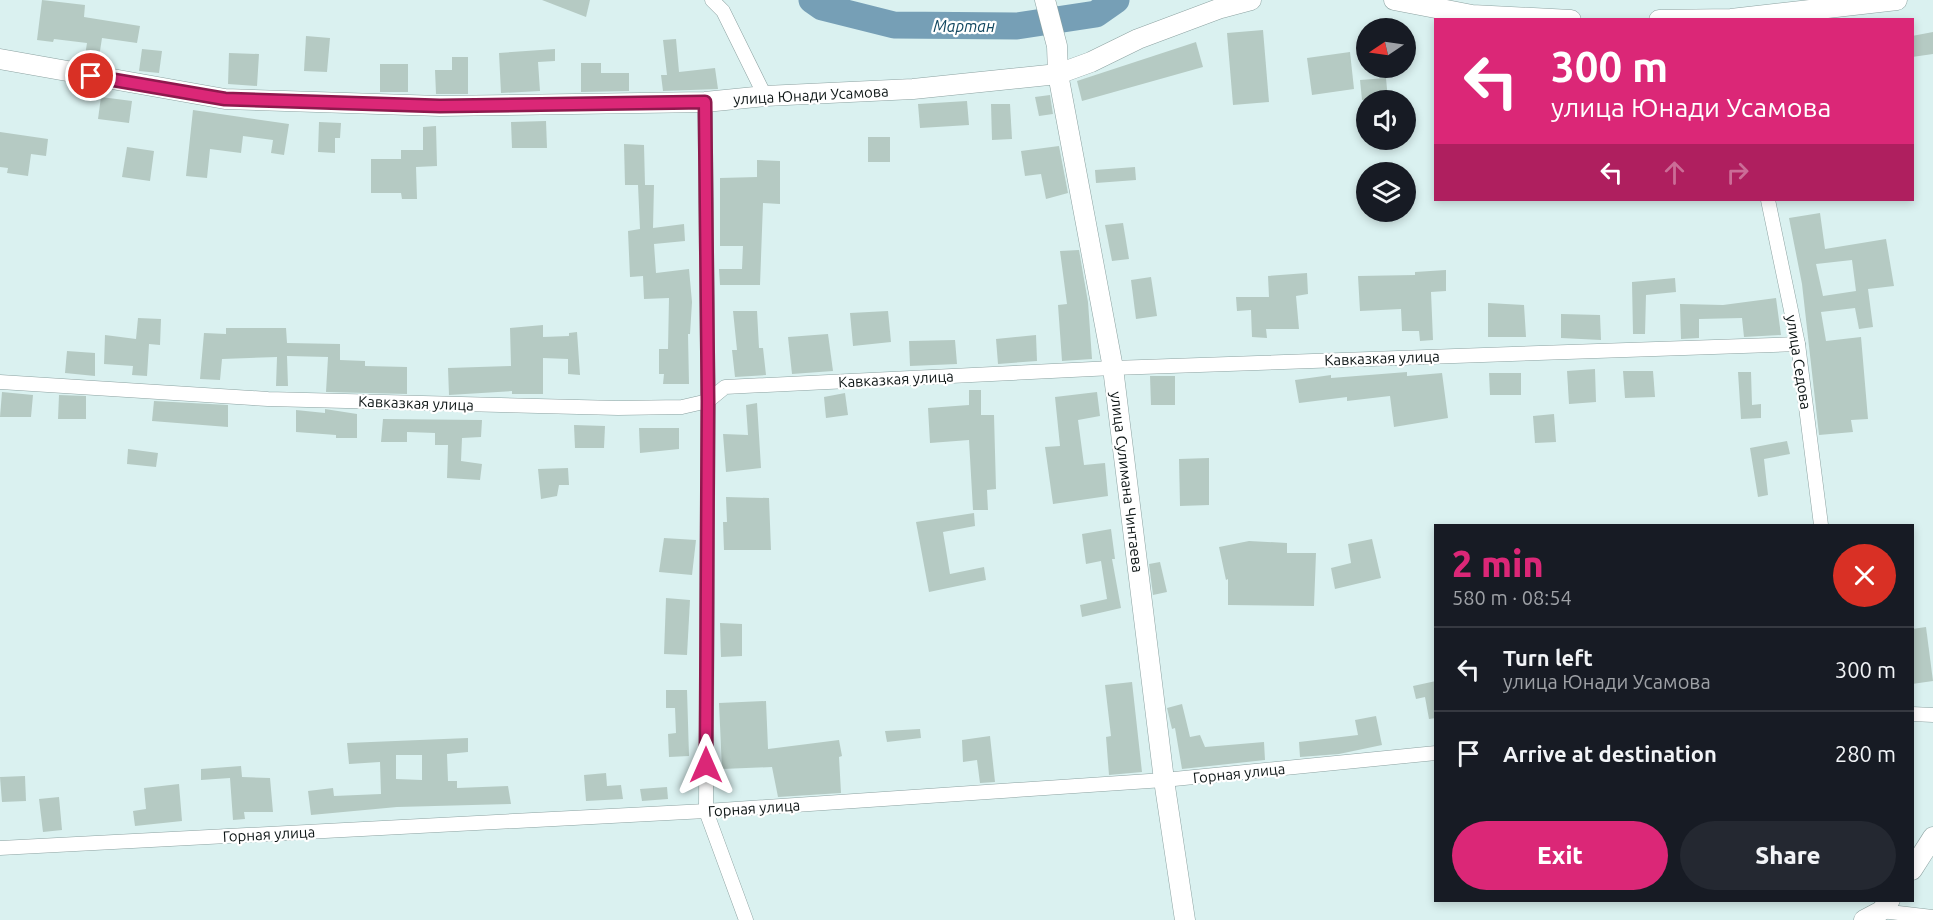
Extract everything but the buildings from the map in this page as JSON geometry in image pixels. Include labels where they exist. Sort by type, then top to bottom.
[{"type":"street","points":[[712,0],[723,11],[765,96]]},
{"type":"street","name":"улица Сулимана Чинтаева","points":[[1045,0],[1057,46],[1058,74],[1113,368],[1164,780],[1185,920]]},
{"type":"street","name":"улица Юнади Усамова","points":[[0,59],[225,99],[440,106],[705,102],[765,96],[913,89],[1058,74],[1091,62],[1138,39],[1247,0]]},
{"type":"street","points":[[1394,0],[1472,15],[1531,18]]},
{"type":"street","points":[[1740,18],[1897,0]]},
{"type":"street","points":[[705,102],[708,401],[706,811],[746,920]]},
{"type":"street","name":"улица Седова","points":[[1768,201],[1798,344],[1821,524]]},
{"type":"street","name":"Кавказкая улица","points":[[0,382],[268,399],[595,408],[682,407],[708,401],[725,387],[1113,368],[1798,344]]},
{"type":"street","points":[[1914,714],[1933,714]]},
{"type":"street","name":"Горная улица","points":[[0,848],[706,811],[1164,780],[1434,753]]},
{"type":"street","points":[[1914,867],[1933,837]]},
{"type":"street","points":[[1878,910],[1933,917]]},
{"type":"waterway","name":"Мартан","points":[[812,0],[822,7],[894,25],[1017,26],[1096,14],[1116,0]]},
{"type":"route","points":[[91,76],[225,99],[440,106],[705,102],[708,401],[706,765]]}]
